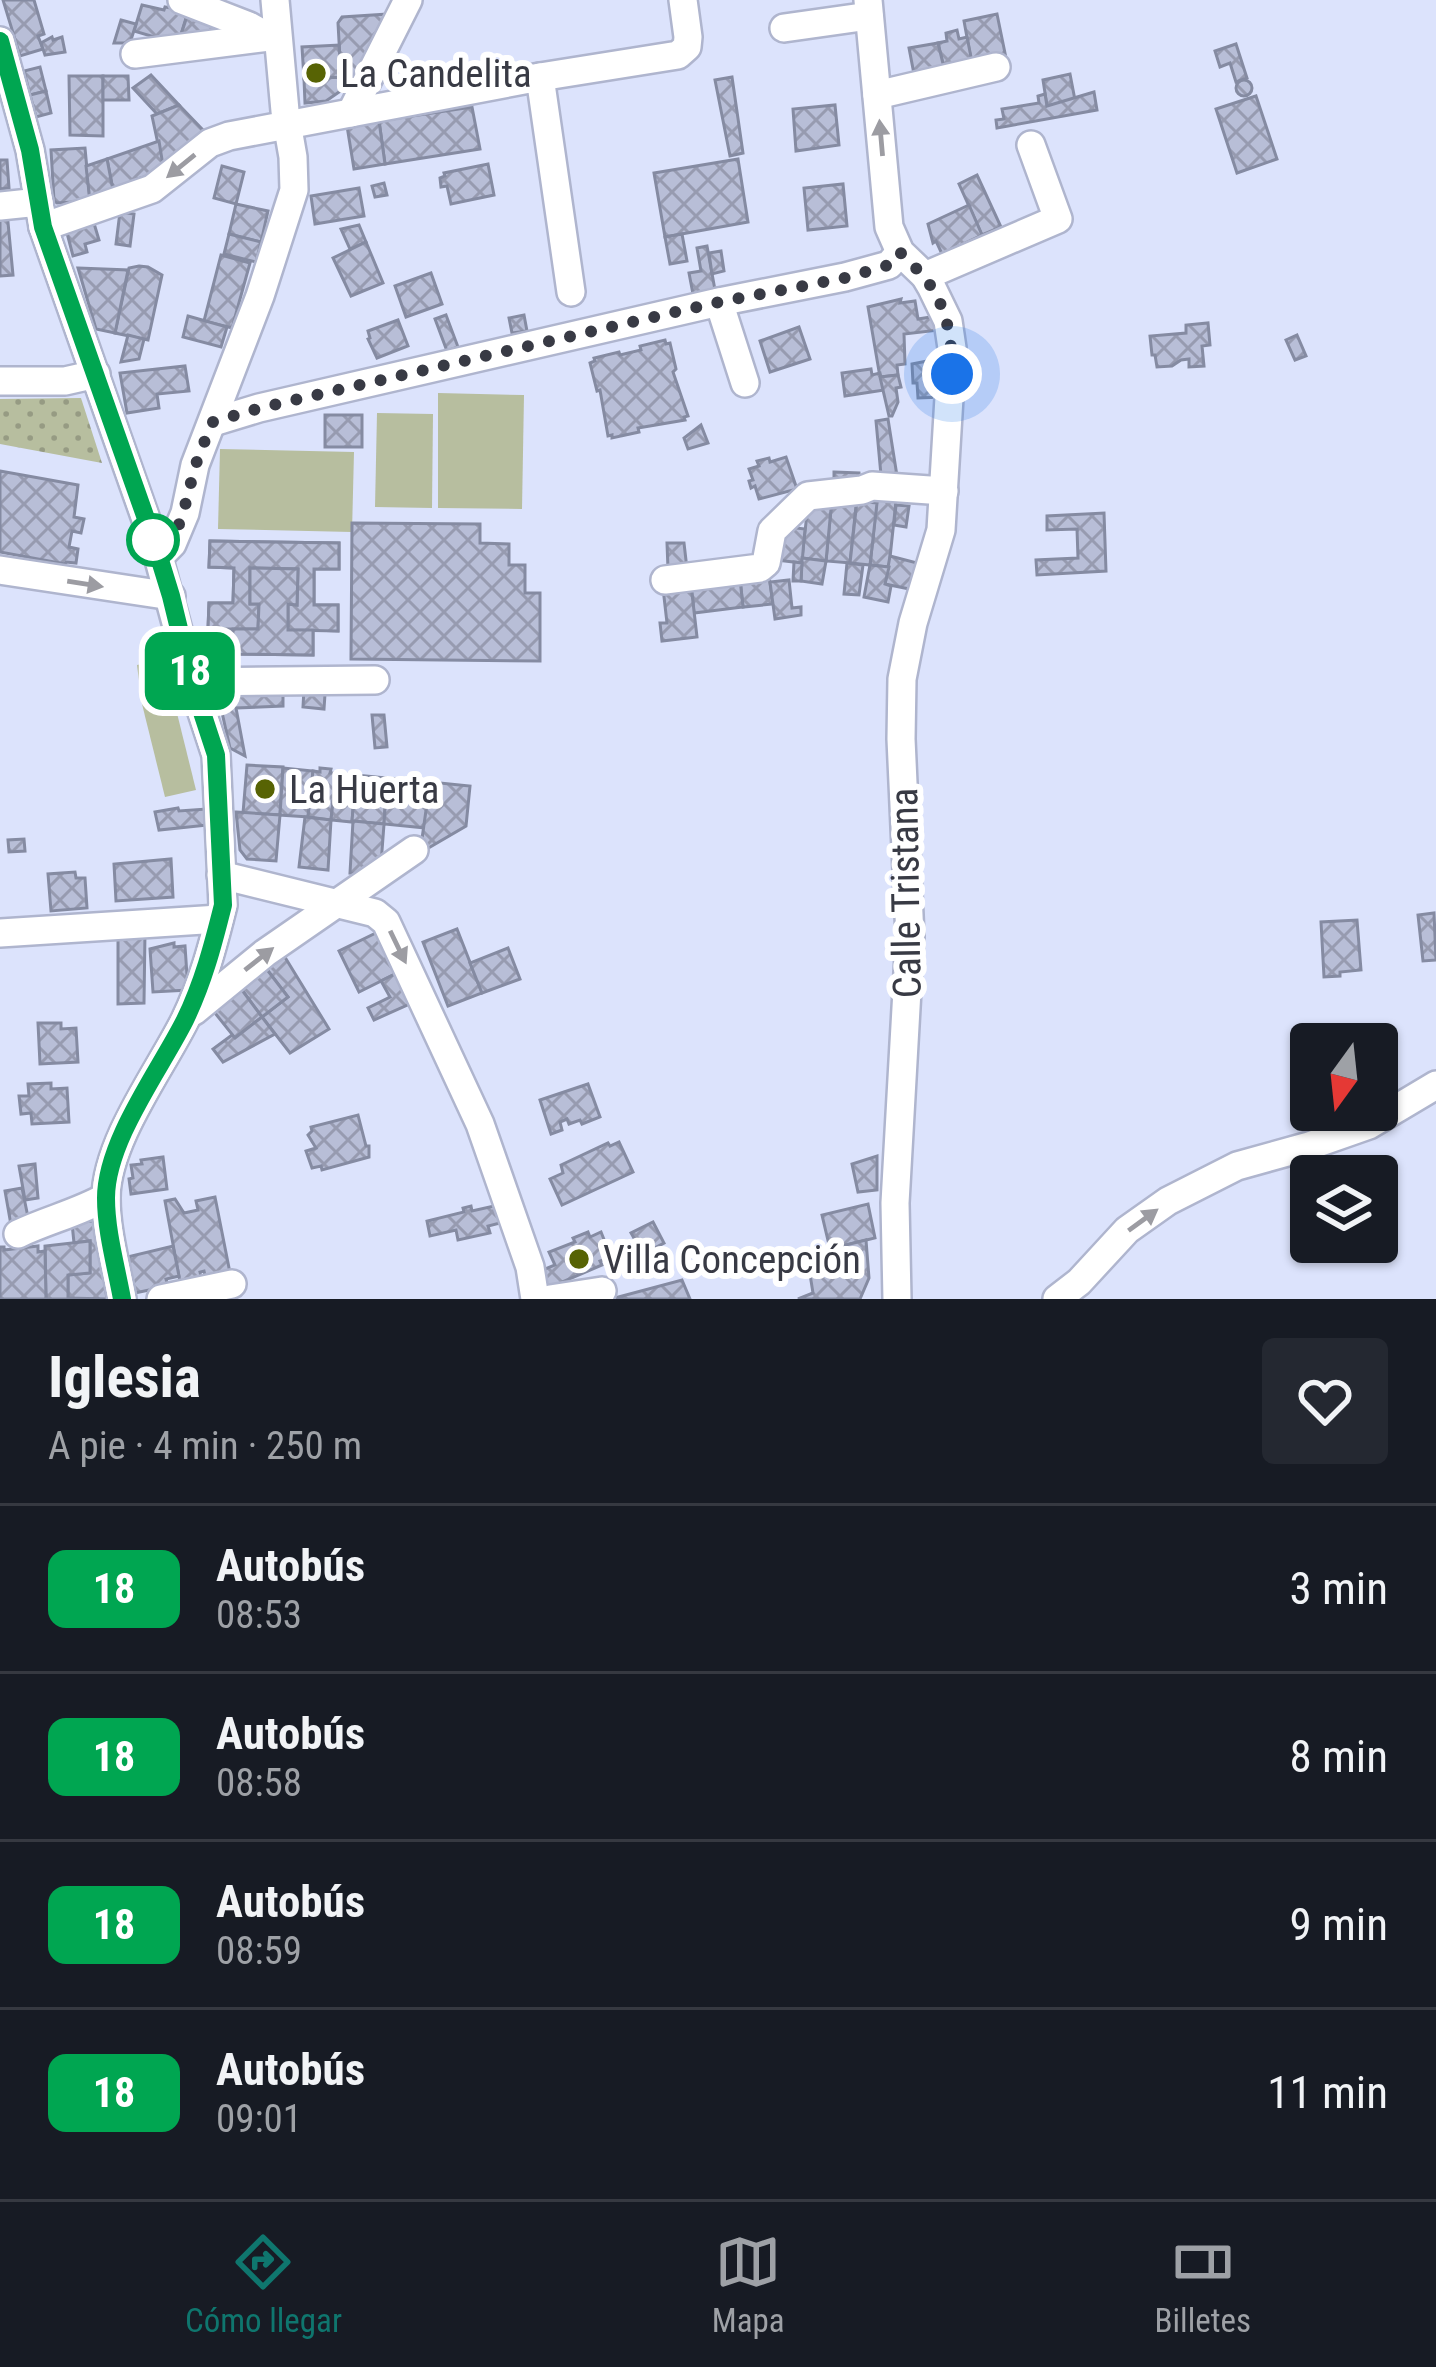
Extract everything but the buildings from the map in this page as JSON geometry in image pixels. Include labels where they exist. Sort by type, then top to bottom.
[{"type":"street","points":[[182,0],[273,39]]},
{"type":"street","points":[[159,557],[178,530],[196,465],[294,190],[273,39],[275,0]]},
{"type":"street","points":[[351,113],[408,0]]},
{"type":"street","points":[[0,206],[41,215],[152,189],[210,142],[287,123],[678,55],[687,47],[688,37],[683,0]]},
{"type":"street","points":[[213,422],[889,265],[900,252],[889,227],[869,8],[784,28]]},
{"type":"street","points":[[136,54],[273,39]]},
{"type":"street","points":[[2,49],[30,150],[41,215],[159,557],[216,755],[223,905],[202,982],[110,1168],[106,1197],[122,1299]]},
{"type":"street","points":[[877,95],[996,67]]},
{"type":"street","points":[[540,77],[572,292]]},
{"type":"street","points":[[925,276],[1058,220],[1031,145]]},
{"type":"street","name":"Calle Tristana","points":[[897,1299],[895,1203],[910,937],[902,680],[940,530],[952,347],[948,321],[925,276],[900,252]]},
{"type":"street","points":[[719,302],[745,383]]},
{"type":"street","points":[[0,381],[64,381],[96,374]]},
{"type":"street","points":[[665,580],[760,568],[766,563],[772,531],[808,496],[872,486],[944,491]]},
{"type":"street","points":[[0,570],[171,596]]},
{"type":"street","points":[[192,682],[375,680]]},
{"type":"street","points":[[186,1018],[265,952],[414,850]]},
{"type":"street","points":[[221,875],[375,913],[386,922],[480,1124],[530,1267],[535,1299]]},
{"type":"street","points":[[0,933],[219,919]]},
{"type":"street","points":[[1057,1299],[1127,1230],[1168,1202],[1237,1166],[1369,1125],[1436,1085]]},
{"type":"street","points":[[18,1234],[106,1197]]},
{"type":"street","points":[[161,1299],[232,1284]]},
{"type":"street","points":[[550,1299],[602,1291]]},
{"type":"green space","points":[[438,393],[524,395],[522,509],[438,508]]},
{"type":"green space","points":[[81,398],[102,463],[0,444],[0,399]]},
{"type":"green space","points":[[377,413],[433,414],[432,508],[375,507]]},
{"type":"green space","points":[[220,449],[354,452],[352,532],[218,529]]},
{"type":"green space","points":[[160,660],[196,790],[165,797],[137,665]]},
{"type":"bus line","name":"18","points":[[0,41],[30,150],[43,227],[155,544],[216,755],[223,905],[202,982],[110,1168],[106,1197],[122,1299]]},
{"type":"place","name":"La Candelita","points":[[316,73]]},
{"type":"place","name":"La Huerta","points":[[265,789]]},
{"type":"place","name":"Villa Concepción","points":[[579,1259]]},
{"type":"route","points":[[153,540],[152,536],[159,557],[172,544],[213,422],[719,302],[845,278],[889,265],[900,252],[925,276],[948,321],[952,374]]}]
